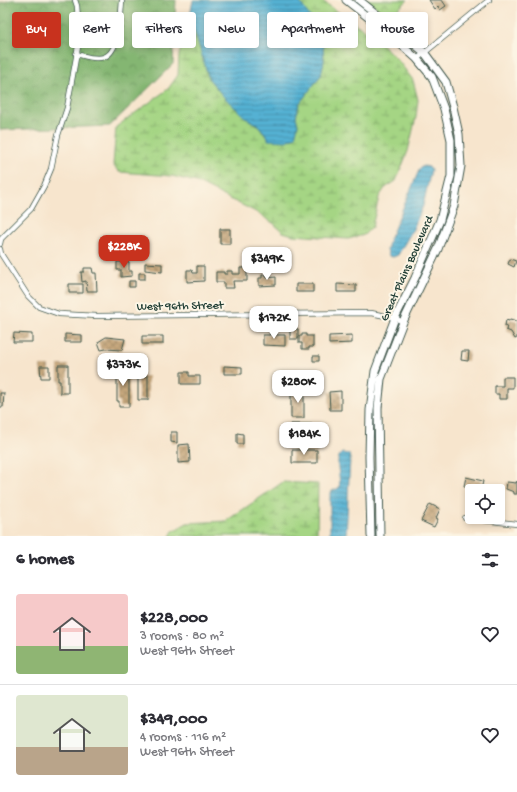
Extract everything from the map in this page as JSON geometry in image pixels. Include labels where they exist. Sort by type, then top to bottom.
[{"type":"main road","name":"Great Plains Boulevard","points":[[346,0],[388,33],[417,59],[432,77],[444,110],[451,140],[451,176],[440,220],[415,278],[395,318],[375,371],[370,410],[369,457],[371,536]]},
{"type":"main road","name":"Great Plains Boulevard","points":[[360,0],[424,52],[446,82],[459,134],[461,166],[454,206],[438,249],[403,322],[381,379],[378,408],[380,536]]},
{"type":"street","points":[[0,244],[1,239],[31,209],[44,186],[51,169],[58,135],[67,108],[79,41],[77,6],[74,0]]},
{"type":"street","points":[[76,54],[91,58],[104,58],[111,54],[116,45],[122,0]]},
{"type":"street","points":[[417,59],[489,0]]},
{"type":"street","name":"West 96th Street","points":[[0,249],[1,254],[28,296],[39,307],[59,314],[97,316],[371,312],[395,318],[403,322]]},
{"type":"street","points":[[505,523],[517,524]]},
{"type":"green space","points":[[12,0],[176,0],[175,12],[132,12],[132,48],[174,48],[173,64],[110,126],[0,130],[0,3]]},
{"type":"green space","points":[[298,0],[321,0],[338,12],[306,12]]},
{"type":"green space","points":[[366,0],[408,0],[395,12],[382,12]]},
{"type":"green space","points":[[358,26],[366,31],[366,48],[386,48],[397,59],[413,80],[418,100],[416,117],[408,151],[396,181],[385,188],[379,197],[372,227],[364,235],[348,239],[293,235],[283,232],[273,223],[256,212],[196,182],[172,176],[119,172],[113,165],[116,127],[168,89],[178,75],[181,48],[196,48],[196,36],[209,79],[223,96],[247,119],[257,124],[268,138],[298,125],[296,117],[299,104],[321,75],[324,61],[323,48],[358,48]]},
{"type":"green space","points":[[283,482],[318,484],[317,536],[170,536],[173,531],[187,523],[226,521]]},
{"type":"water","points":[[193,0],[299,1],[307,12],[267,12],[267,48],[323,48],[324,61],[321,75],[299,104],[296,117],[298,125],[295,137],[286,141],[268,140],[268,137],[257,124],[247,119],[223,96],[209,79],[196,36],[196,12],[191,12]]},
{"type":"water","points":[[424,166],[429,167],[431,170],[423,206],[413,229],[398,255],[393,257],[389,256],[387,250],[390,238],[420,168]]},
{"type":"water","points":[[342,453],[349,454],[350,459],[346,536],[330,536],[330,495],[332,491],[339,488],[338,460]]},
{"type":"building","points":[[429,0],[442,0],[446,6],[440,10],[438,6],[435,9]]},
{"type":"building","points":[[220,229],[230,229],[230,244],[220,244]]},
{"type":"building","points":[[510,259],[516,261],[514,267],[508,264]]},
{"type":"building","points":[[117,262],[129,262],[129,271],[132,271],[132,276],[121,277],[121,270],[117,270]]},
{"type":"building","points":[[145,263],[162,264],[162,272],[145,270]]},
{"type":"building","points":[[197,266],[204,266],[204,281],[187,282],[187,270],[192,270],[193,273],[197,273]]},
{"type":"building","points":[[84,268],[92,268],[93,273],[96,273],[97,291],[87,291],[86,281],[82,282],[81,272],[84,272]]},
{"type":"building","points":[[240,268],[247,268],[247,281],[233,281],[234,288],[224,288],[224,282],[216,282],[216,272],[224,272],[224,274],[227,274],[227,271],[232,271],[232,274],[240,274]]},
{"type":"building","points":[[139,273],[145,273],[145,279],[139,279]]},
{"type":"building","points":[[262,275],[267,275],[267,278],[276,277],[276,285],[259,286],[259,278],[262,278]]},
{"type":"building","points":[[129,281],[135,281],[135,287],[129,287]]},
{"type":"building","points":[[69,284],[83,284],[83,293],[69,293]]},
{"type":"building","points":[[296,284],[313,284],[313,292],[296,292]]},
{"type":"building","points":[[337,284],[356,285],[356,292],[337,292]]},
{"type":"building","points":[[510,319],[517,321],[517,338],[515,339],[511,332],[506,330],[507,326],[505,326],[506,320],[509,321]]},
{"type":"building","points":[[290,329],[298,329],[298,339],[290,339]]},
{"type":"building","points":[[14,333],[32,334],[32,342],[13,342]]},
{"type":"building","points":[[270,333],[275,333],[275,335],[285,335],[285,346],[263,345],[263,335],[270,335]]},
{"type":"building","points":[[65,334],[82,335],[82,342],[65,342]]},
{"type":"building","points":[[302,334],[306,334],[306,336],[313,336],[313,347],[309,347],[309,349],[302,349],[302,343],[299,343],[299,336],[302,336]]},
{"type":"building","points":[[352,335],[352,343],[329,344],[329,336]]},
{"type":"building","points":[[142,336],[163,336],[163,344],[142,344]]},
{"type":"building","points":[[106,337],[125,339],[122,350],[101,350],[98,342]]},
{"type":"building","points":[[462,351],[469,351],[468,361],[461,360]]},
{"type":"building","points":[[313,356],[319,356],[319,361],[313,361]]},
{"type":"building","points":[[58,365],[68,365],[68,393],[60,393]]},
{"type":"building","points":[[40,366],[49,366],[49,378],[41,378]]},
{"type":"building","points":[[224,366],[242,367],[242,374],[224,374]]},
{"type":"building","points":[[117,367],[129,368],[129,407],[119,407],[119,401],[117,401]]},
{"type":"building","points":[[181,372],[189,372],[189,376],[200,376],[200,384],[181,384]]},
{"type":"building","points":[[138,376],[148,376],[148,400],[138,400]]},
{"type":"building","points":[[503,377],[513,377],[513,388],[507,388],[507,399],[499,399],[499,394],[495,394],[495,386],[503,386]]},
{"type":"building","points":[[291,390],[304,390],[304,418],[291,418]]},
{"type":"building","points":[[341,391],[341,410],[330,410],[329,392]]},
{"type":"building","points":[[0,393],[4,393],[3,407],[0,407]]},
{"type":"building","points":[[291,424],[316,424],[316,432],[291,432]]},
{"type":"building","points":[[171,432],[177,432],[177,443],[171,442]]},
{"type":"building","points":[[237,433],[243,434],[243,444],[237,444]]},
{"type":"building","points":[[189,444],[190,462],[178,463],[178,445]]},
{"type":"building","points":[[292,450],[317,450],[317,463],[292,463]]},
{"type":"building","points":[[466,477],[483,481],[482,484],[465,484],[464,486]]},
{"type":"building","points":[[517,481],[517,494],[514,494],[514,492],[506,489],[507,482],[516,483]]},
{"type":"building","points":[[430,504],[440,509],[436,518],[438,519],[434,527],[421,521]]}]
